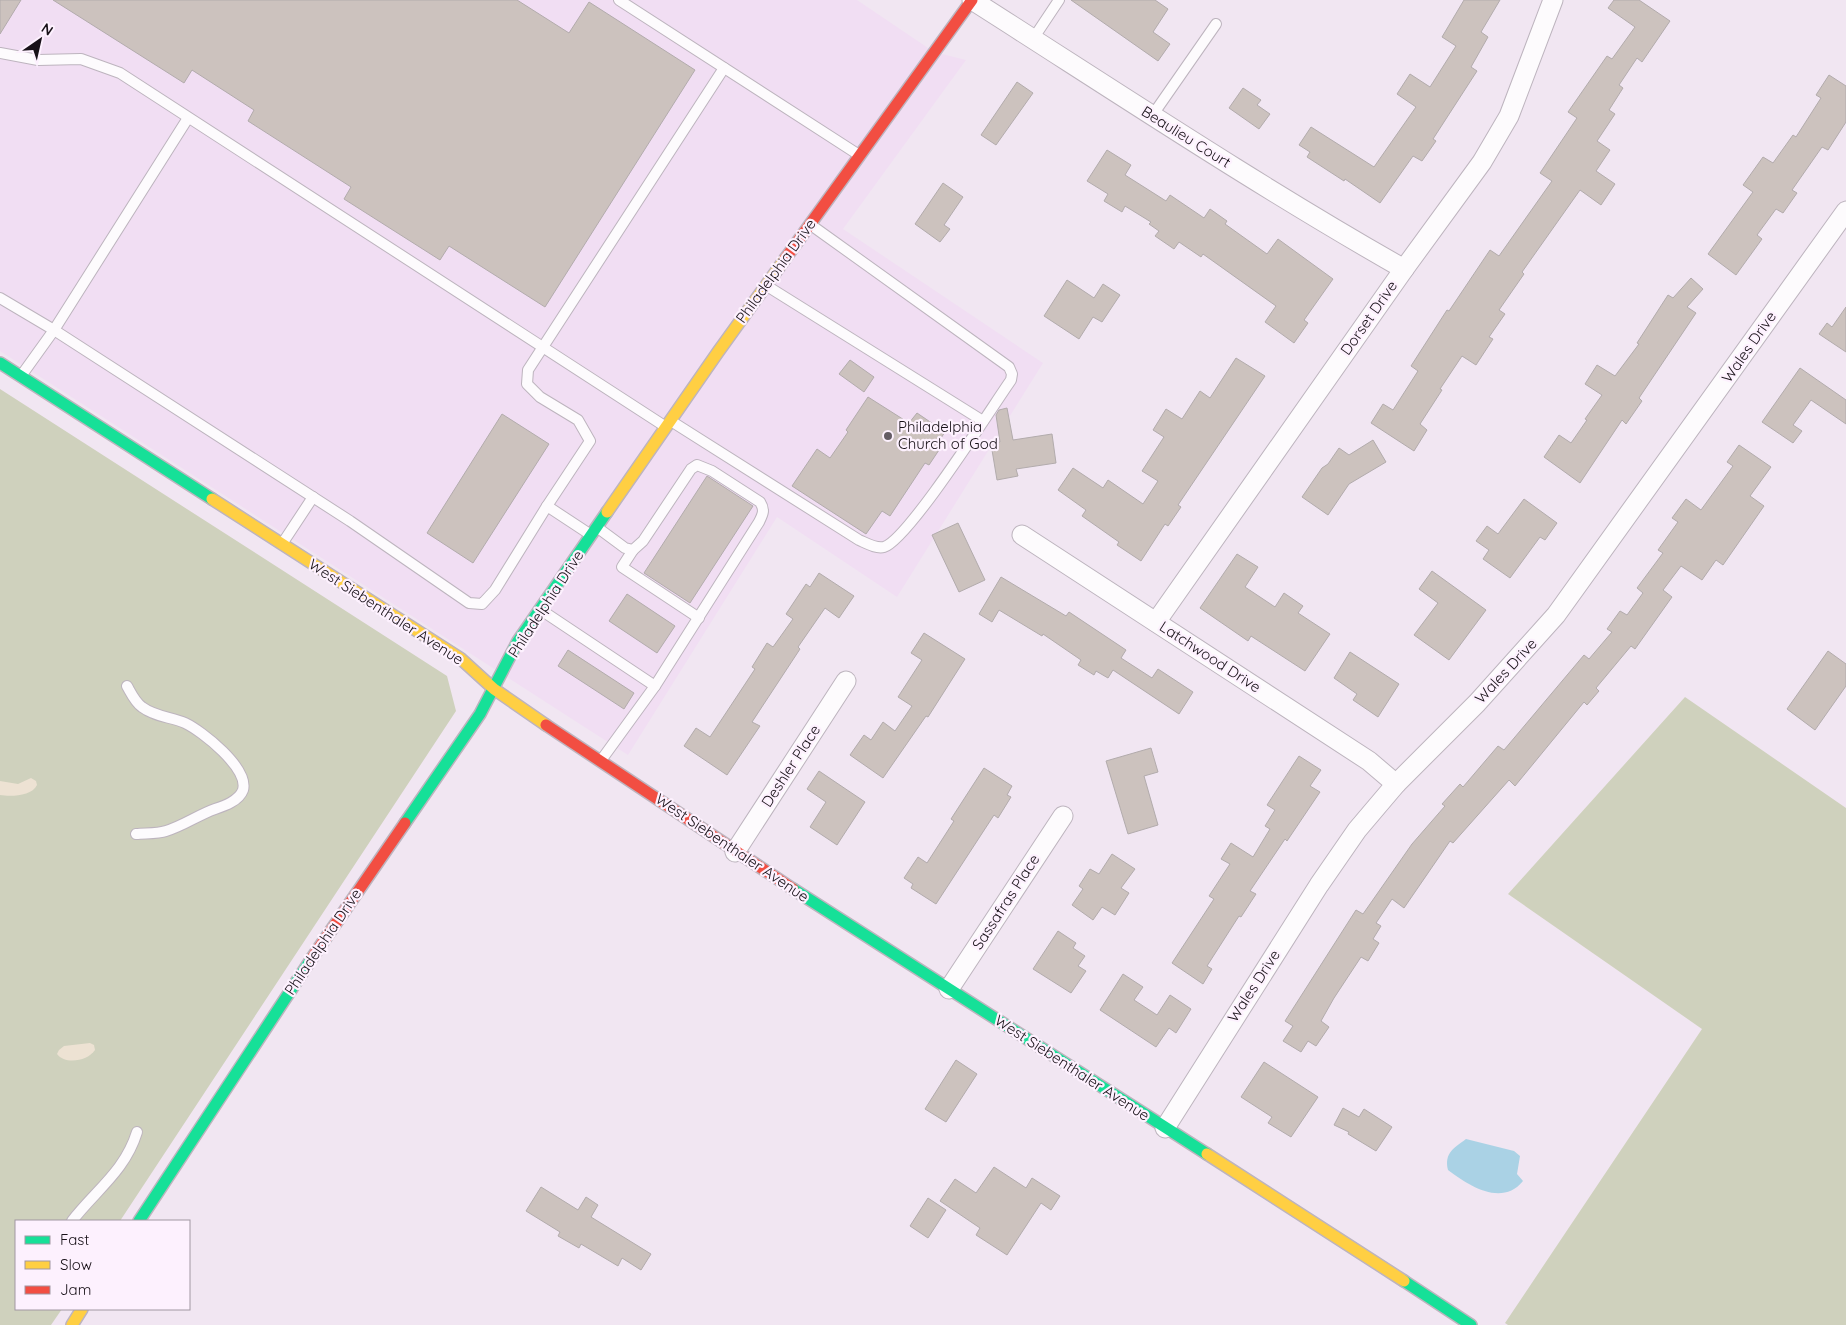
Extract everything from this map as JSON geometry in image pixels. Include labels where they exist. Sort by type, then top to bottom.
[{"type":"main road","name":"Philadelphia Drive","points":[[140,1220],[294,985],[480,714],[518,641],[766,285],[972,0]]},
{"type":"main road","name":"West Siebenthaler Avenue","points":[[0,363],[461,659],[517,706],[601,760],[735,852],[1471,1325]]},
{"type":"main road","points":[[72,1325],[81,1310]]},
{"type":"street","name":"Beaulieu Court","points":[[972,0],[1152,116],[1336,230],[1404,269]]},
{"type":"street","name":"Dorset Drive","points":[[1156,622],[1404,269],[1482,162],[1509,116],[1553,0]]},
{"type":"street","name":"Wales Drive","points":[[1165,1128],[1357,830],[1396,784],[1477,703],[1556,615],[1846,211]]},
{"type":"street","name":"Latchwood Drive","points":[[1022,535],[1369,761],[1396,784]]},
{"type":"street","name":"Deshler Place","points":[[735,852],[846,681]]},
{"type":"street","name":"Sassafras Place","points":[[949,989],[1063,816]]},
{"type":"lane","points":[[619,0],[860,155]]},
{"type":"lane","points":[[1033,39],[1059,0]]},
{"type":"lane","points":[[1152,116],[1216,24]]},
{"type":"lane","points":[[0,53],[38,60],[81,59],[120,73],[542,347],[859,540],[874,547],[884,547],[899,537],[922,508],[1011,380],[1012,374],[1009,366],[810,224]]},
{"type":"lane","points":[[0,298],[54,330],[368,532],[469,603],[482,604],[495,590],[590,441],[578,420],[540,397],[527,384],[528,370],[724,68]]},
{"type":"lane","points":[[21,376],[54,330],[188,118]]},
{"type":"lane","points":[[766,285],[983,421]]},
{"type":"lane","points":[[601,760],[655,686],[699,618],[763,515],[764,508],[760,502],[712,471],[697,466],[691,469],[643,541],[633,550],[622,567],[699,618]]},
{"type":"lane","points":[[281,544],[313,497]]},
{"type":"lane","points":[[547,506],[625,548],[633,550]]},
{"type":"lane","points":[[540,610],[655,686]]},
{"type":"lane","points":[[126,686],[142,707],[155,714],[184,722],[210,739],[228,757],[237,770],[242,781],[243,790],[228,804],[209,811],[182,825],[164,832],[136,834]]},
{"type":"lane","points":[[73,1220],[121,1166],[132,1147],[137,1132]]},
{"type":"shaded area","points":[[0,0],[857,0],[934,52],[966,60],[843,229],[1043,363],[897,597],[777,517],[628,755],[0,351]]},
{"type":"green space","points":[[0,389],[447,676],[456,711],[121,1220],[15,1220],[15,1310],[61,1310],[51,1325],[0,1325]]},
{"type":"green space","points":[[1685,697],[1846,808],[1846,1325],[1508,1325],[1505,1323],[1702,1029],[1508,894]]},
{"type":"sand","points":[[31,778],[36,781],[37,785],[26,794],[15,796],[0,795],[0,781],[18,784]]},
{"type":"sand","points":[[90,1043],[94,1045],[95,1050],[92,1054],[82,1059],[65,1060],[57,1054],[64,1046]]},
{"type":"water","points":[[1466,1139],[1514,1151],[1520,1156],[1517,1174],[1523,1181],[1515,1189],[1496,1193],[1475,1187],[1448,1170],[1447,1159],[1449,1155],[1454,1148]]},
{"type":"building","points":[[0,0],[21,0],[0,34]]},
{"type":"building","points":[[53,0],[517,0],[569,33],[589,2],[695,70],[545,307],[449,246],[440,260],[344,199],[351,187],[248,121],[254,110],[192,70],[184,83]]},
{"type":"building","points":[[1071,0],[1155,0],[1168,9],[1153,32],[1170,44],[1158,61]]},
{"type":"building","points":[[1464,0],[1500,0],[1481,32],[1488,37],[1471,67],[1477,71],[1433,139],[1436,141],[1422,161],[1413,156],[1380,203],[1345,179],[1344,181],[1307,157],[1310,152],[1299,145],[1311,127],[1374,167],[1416,107],[1397,94],[1410,74],[1430,87],[1456,46],[1442,37]]},
{"type":"building","points":[[1614,0],[1639,0],[1670,21],[1642,62],[1637,58],[1619,85],[1623,88],[1609,110],[1615,114],[1597,141],[1610,150],[1596,171],[1615,184],[1601,205],[1580,190],[1522,272],[1524,274],[1499,310],[1505,314],[1489,337],[1493,339],[1476,365],[1462,356],[1440,389],[1442,390],[1420,424],[1427,430],[1414,451],[1371,423],[1383,404],[1393,410],[1418,371],[1411,366],[1447,310],[1449,311],[1490,250],[1499,256],[1552,181],[1540,173],[1577,118],[1568,112],[1607,56],[1612,59],[1635,27],[1608,8]]},
{"type":"building","points":[[1829,75],[1846,86],[1846,122],[1828,150],[1822,147],[1792,190],[1797,193],[1783,213],[1776,209],[1757,235],[1762,239],[1736,275],[1708,254],[1753,192],[1743,185],[1763,157],[1773,163],[1793,135],[1796,137],[1821,98],[1816,95]]},
{"type":"building","points":[[1017,82],[1033,93],[996,145],[981,135]]},
{"type":"building","points":[[1243,88],[1261,100],[1257,105],[1270,114],[1259,129],[1229,108]]},
{"type":"building","points":[[1107,150],[1131,165],[1125,175],[1166,201],[1170,195],[1204,218],[1210,209],[1227,221],[1225,224],[1267,254],[1278,239],[1333,279],[1304,320],[1308,323],[1294,343],[1265,322],[1276,306],[1203,254],[1201,257],[1179,242],[1174,249],[1155,236],[1159,231],[1149,224],[1151,222],[1125,206],[1122,212],[1104,201],[1108,194],[1087,181]]},
{"type":"building","points":[[943,183],[963,197],[944,225],[950,229],[940,242],[915,224]]},
{"type":"building","points":[[1691,278],[1703,289],[1687,307],[1696,313],[1639,398],[1642,401],[1626,424],[1622,420],[1580,483],[1544,457],[1559,435],[1571,443],[1602,395],[1585,384],[1597,365],[1615,376],[1639,344],[1637,343],[1668,295],[1673,298]]},
{"type":"building","points":[[1067,280],[1094,298],[1103,284],[1120,295],[1102,322],[1093,317],[1079,339],[1044,316]]},
{"type":"building","points":[[1846,307],[1846,352],[1819,334],[1827,323],[1832,327]]},
{"type":"building","points":[[1236,358],[1265,376],[1178,505],[1181,507],[1168,526],[1165,524],[1141,561],[1117,545],[1119,542],[1082,516],[1086,510],[1058,490],[1073,468],[1103,488],[1108,480],[1143,504],[1158,481],[1142,471],[1164,437],[1153,430],[1166,409],[1182,419],[1200,391],[1210,398]]},
{"type":"building","points":[[850,360],[874,377],[864,392],[839,374]]},
{"type":"building","points":[[1800,368],[1846,400],[1846,424],[1811,400],[1793,425],[1802,431],[1793,443],[1762,422]]},
{"type":"building","points":[[868,397],[909,423],[917,413],[945,432],[939,441],[943,444],[929,465],[925,463],[890,516],[882,511],[866,534],[792,486],[817,449],[830,458],[848,432],[846,430]]},
{"type":"building","points":[[1007,408],[1013,440],[1052,434],[1056,463],[1016,469],[1018,476],[997,480],[991,444],[1000,442],[996,415],[999,410]]},
{"type":"building","points":[[502,414],[549,444],[473,563],[427,533]]},
{"type":"building","points":[[1373,440],[1386,462],[1349,484],[1328,515],[1302,497],[1322,468],[1328,464],[1339,448],[1349,455]]},
{"type":"building","points":[[1739,445],[1771,467],[1750,496],[1764,506],[1723,565],[1716,560],[1702,580],[1681,566],[1663,590],[1672,597],[1635,649],[1631,646],[1596,688],[1599,691],[1587,705],[1584,702],[1515,786],[1509,780],[1453,843],[1450,841],[1404,908],[1392,899],[1376,923],[1381,926],[1373,939],[1379,943],[1368,961],[1361,957],[1334,998],[1321,1021],[1329,1027],[1316,1046],[1308,1041],[1301,1052],[1283,1041],[1293,1026],[1285,1021],[1356,910],[1363,914],[1412,844],[1445,806],[1442,804],[1460,784],[1463,787],[1498,746],[1504,750],[1584,655],[1589,659],[1612,632],[1607,629],[1620,611],[1627,615],[1643,593],[1637,588],[1663,553],[1658,550],[1678,522],[1672,518],[1686,499],[1701,510],[1733,466],[1727,462]]},
{"type":"building","points":[[707,476],[753,506],[690,603],[644,573]]},
{"type":"building","points":[[1524,499],[1557,523],[1545,540],[1540,537],[1510,578],[1483,559],[1489,550],[1476,541],[1487,526],[1498,534]]},
{"type":"building","points":[[958,523],[985,580],[959,592],[932,535]]},
{"type":"building","points":[[1237,554],[1258,567],[1245,587],[1275,607],[1284,593],[1303,606],[1298,613],[1330,634],[1305,671],[1251,636],[1248,641],[1200,608]]},
{"type":"building","points":[[1432,571],[1486,610],[1449,660],[1414,635],[1438,603],[1419,589]]},
{"type":"building","points":[[819,573],[854,596],[839,618],[825,608],[798,647],[800,649],[752,722],[760,726],[727,775],[684,746],[696,728],[710,737],[755,669],[752,667],[767,643],[773,647],[793,619],[786,614],[806,584],[810,587]]},
{"type":"building","points":[[1001,577],[1066,616],[1069,612],[1126,650],[1121,658],[1152,678],[1158,669],[1193,692],[1179,714],[1113,670],[1108,678],[1096,671],[1094,675],[1078,665],[1081,660],[1043,634],[1042,636],[999,610],[992,622],[979,614]]},
{"type":"building","points":[[627,594],[675,626],[657,653],[609,621]]},
{"type":"building","points":[[924,633],[965,659],[928,717],[926,716],[883,778],[850,755],[864,735],[871,740],[883,722],[895,731],[912,706],[898,697],[922,660],[911,653]]},
{"type":"building","points":[[568,650],[634,693],[624,709],[558,666]]},
{"type":"building","points":[[1828,651],[1846,664],[1846,686],[1815,730],[1787,709]]},
{"type":"building","points":[[1350,652],[1399,684],[1378,717],[1353,700],[1357,694],[1334,678]]},
{"type":"building","points":[[1151,748],[1158,772],[1144,776],[1158,825],[1128,834],[1106,761]]},
{"type":"building","points":[[1299,756],[1321,770],[1310,786],[1320,792],[1250,891],[1256,894],[1241,917],[1239,916],[1207,966],[1212,969],[1203,984],[1172,963],[1214,899],[1209,896],[1230,864],[1221,859],[1231,843],[1253,857],[1270,829],[1265,826],[1275,810],[1267,805]]},
{"type":"building","points":[[984,768],[1012,786],[1007,795],[1011,797],[998,818],[994,815],[936,904],[911,888],[913,884],[904,878],[918,857],[927,863],[954,821],[951,819]]},
{"type":"building","points":[[819,771],[865,802],[837,845],[810,827],[826,802],[807,789]]},
{"type":"building","points":[[1112,854],[1135,869],[1121,888],[1129,893],[1115,915],[1102,907],[1093,920],[1072,905],[1083,889],[1079,886],[1090,869],[1099,874]]},
{"type":"building","points":[[1058,931],[1076,943],[1073,948],[1085,956],[1078,966],[1086,971],[1071,993],[1033,969]]},
{"type":"building","points":[[1123,974],[1143,987],[1134,1000],[1157,1015],[1170,995],[1191,1009],[1176,1033],[1169,1028],[1156,1047],[1100,1010]]},
{"type":"building","points":[[956,1060],[977,1074],[946,1122],[925,1109]]},
{"type":"building","points":[[1264,1062],[1318,1097],[1291,1137],[1268,1123],[1272,1117],[1241,1097]]},
{"type":"building","points":[[1343,1108],[1359,1117],[1364,1109],[1392,1127],[1376,1151],[1348,1134],[1349,1132],[1334,1125]]},
{"type":"building","points":[[994,1167],[1026,1188],[1032,1178],[1060,1196],[1051,1210],[1041,1203],[1007,1255],[976,1235],[980,1228],[940,1201],[955,1179],[976,1193]]},
{"type":"building","points":[[541,1187],[578,1210],[586,1197],[598,1205],[591,1217],[651,1254],[641,1270],[622,1258],[618,1266],[581,1244],[579,1248],[558,1236],[560,1232],[526,1211]]},
{"type":"building","points":[[928,1198],[946,1210],[928,1238],[910,1226]]},
{"type":"traffic: fast","points":[[0,363],[212,499]]},
{"type":"traffic: fast","points":[[405,823],[480,714],[518,641],[607,512]]},
{"type":"traffic: fast","points":[[793,889],[1207,1154]]},
{"type":"traffic: fast","points":[[140,1220],[312,958]]},
{"type":"traffic: fast","points":[[1404,1281],[1471,1325]]},
{"type":"traffic: slow","points":[[607,512],[785,259]]},
{"type":"traffic: slow","points":[[212,499],[461,659],[494,689],[546,725]]},
{"type":"traffic: slow","points":[[1207,1154],[1404,1281]]},
{"type":"traffic: slow","points":[[72,1325],[81,1310]]},
{"type":"traffic: jam","points":[[785,259],[972,0]]},
{"type":"traffic: jam","points":[[546,725],[793,889]]},
{"type":"traffic: jam","points":[[312,958],[405,823]]},
{"type":"place","name":"Philadelphia Church of God","points":[[888,436]]}]
